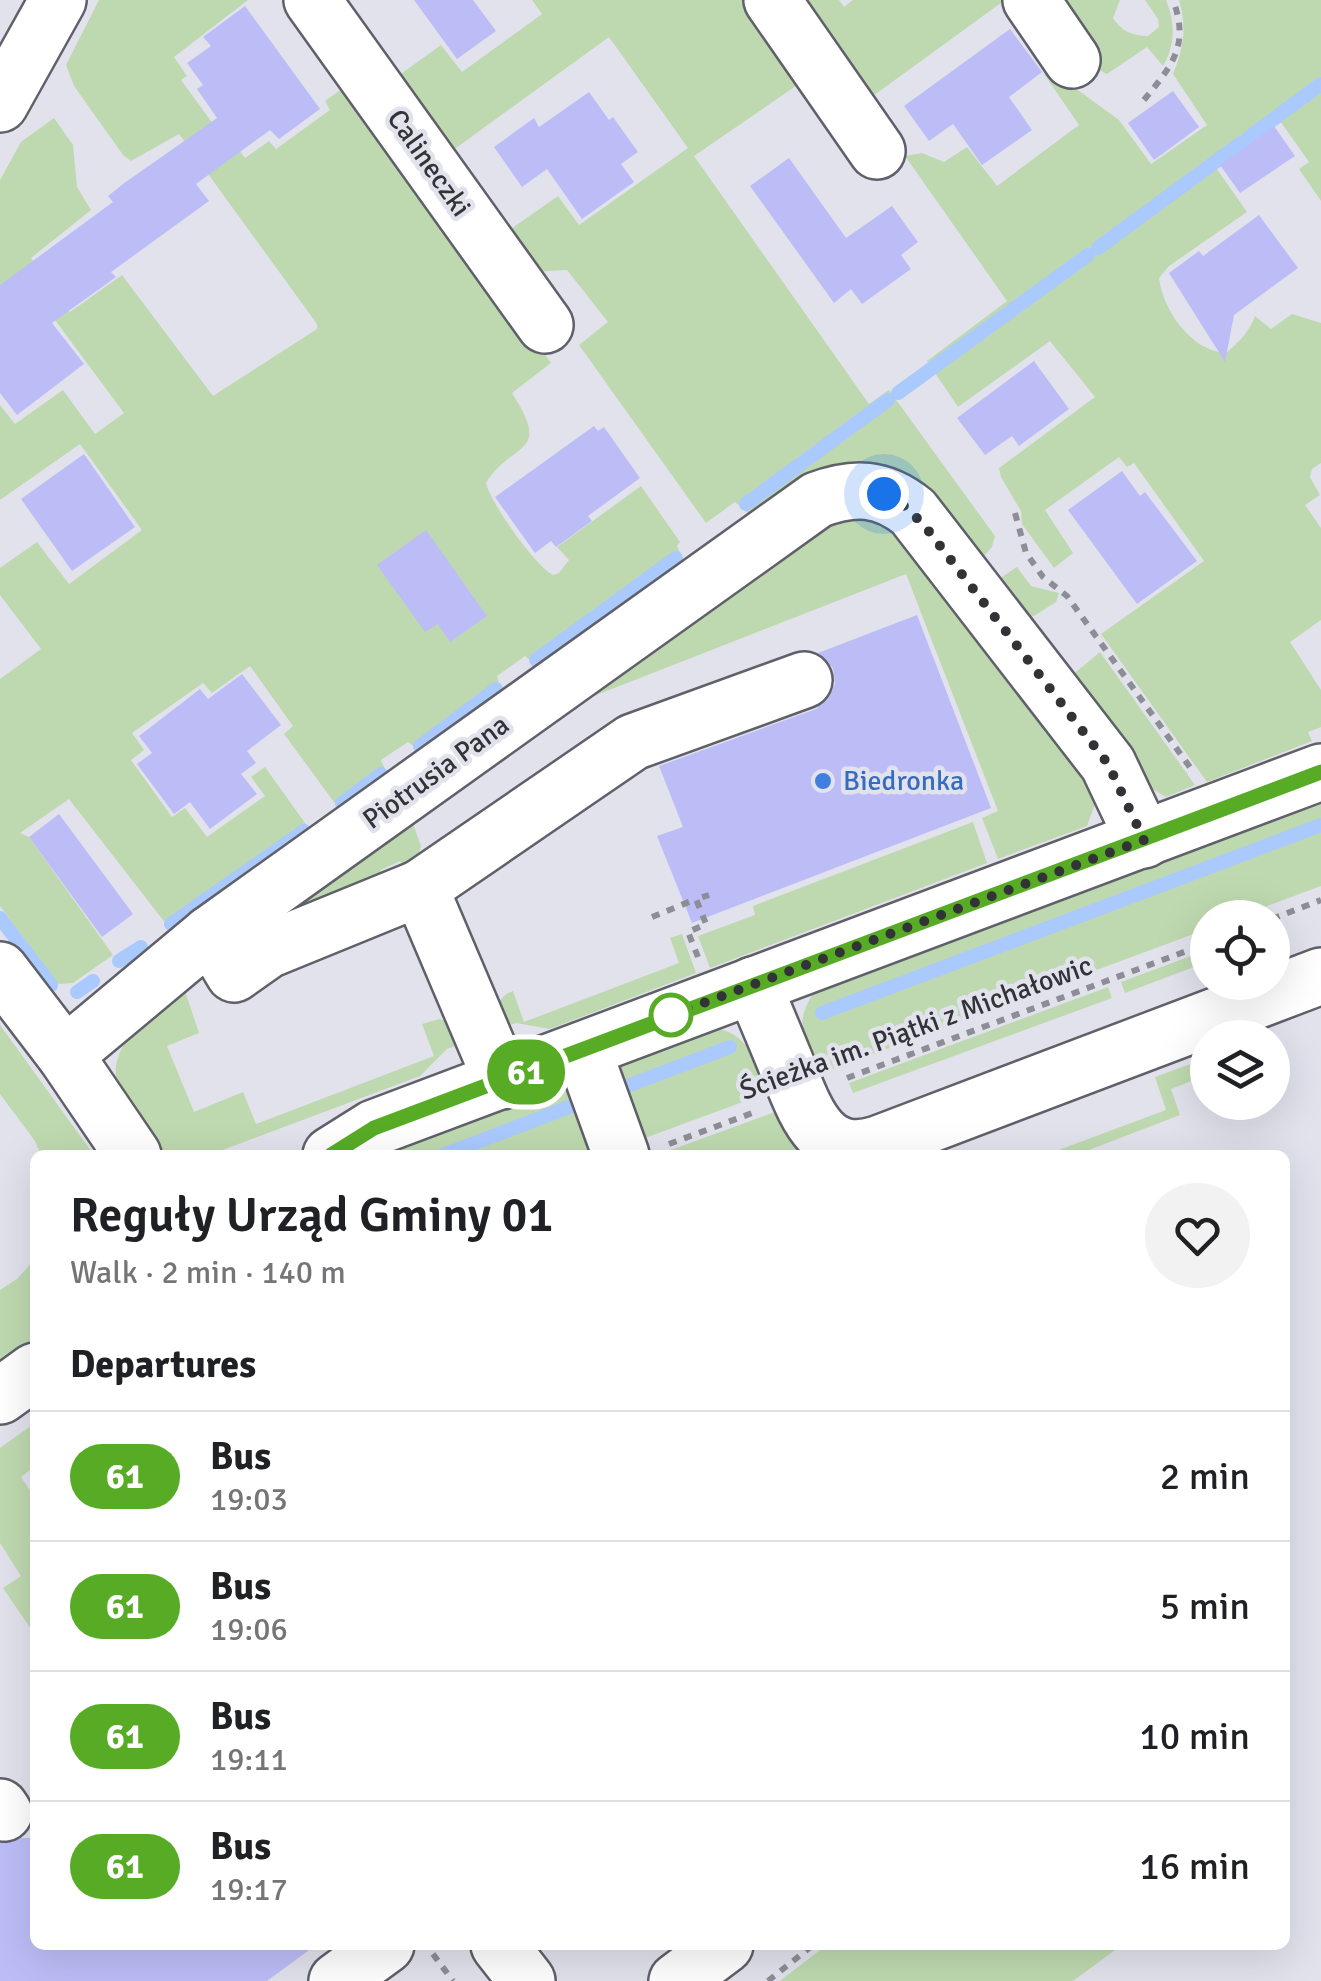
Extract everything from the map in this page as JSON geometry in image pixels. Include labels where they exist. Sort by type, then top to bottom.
[{"type":"street","points":[[0,104],[58,0]]},
{"type":"street","name":"Calineczki","points":[[312,0],[544,326]]},
{"type":"street","points":[[772,0],[877,151]]},
{"type":"street","points":[[1031,0],[1072,60]]},
{"type":"street","name":"Piotrusia Pana","points":[[65,1056],[210,934],[817,500],[838,492],[868,490],[884,494],[913,512],[1108,764],[1144,840]]},
{"type":"street","points":[[210,934],[234,974],[268,950],[420,888],[623,747],[804,680]]},
{"type":"street","points":[[339,1150],[374,1128],[1321,772]]},
{"type":"street","points":[[420,888],[502,1081]]},
{"type":"street","points":[[0,970],[129,1150]]},
{"type":"street","points":[[753,984],[811,1122],[826,1138],[844,1146],[866,1148],[1321,976]]},
{"type":"street","points":[[584,1050],[638,1150]]},
{"type":"street","points":[[0,1396],[30,1375]]},
{"type":"street","points":[[337,1981],[379,1950]]},
{"type":"street","points":[[503,1950],[527,1981]]},
{"type":"street","points":[[677,1981],[718,1950]]},
{"type":"path","points":[[1144,100],[1172,66],[1181,38],[1173,0]]},
{"type":"path","points":[[1015,512],[1018,544],[1043,577],[1071,593],[1193,772]]},
{"type":"path","points":[[652,917],[709,894]]},
{"type":"path","points":[[696,900],[706,924],[688,932],[700,962]]},
{"type":"path","points":[[1290,911],[1321,900]]},
{"type":"path","name":"Ścieżka im. Piątki z Michałowic","points":[[645,1150],[1190,950]]},
{"type":"path","points":[[430,1950],[453,1981]]},
{"type":"path","points":[[768,1981],[807,1950]]},
{"type":"green space","points":[[99,0],[248,0],[174,57],[187,76],[181,80],[222,136],[227,133],[245,158],[269,141],[276,149],[330,110],[325,101],[350,83],[551,363],[512,393],[524,413],[529,438],[486,483],[514,533],[545,569],[553,575],[559,573],[569,560],[557,547],[641,486],[680,542],[677,546],[684,561],[683,570],[539,668],[525,656],[497,676],[503,698],[424,754],[408,742],[381,760],[388,776],[339,809],[284,734],[293,726],[250,666],[212,693],[203,683],[132,733],[144,750],[131,760],[172,817],[185,808],[207,837],[265,796],[251,777],[265,767],[310,830],[173,933],[69,799],[20,833],[29,837],[113,955],[73,983],[58,984],[0,906],[0,679],[41,649],[0,595],[0,568],[37,542],[69,584],[142,530],[80,444],[0,500],[0,405],[15,424],[63,390],[95,434],[124,413],[55,320],[0,309],[0,180],[21,142],[54,118],[73,145],[77,187],[91,210],[31,258],[70,312],[122,275],[213,396],[317,329],[179,134],[131,161],[74,86],[66,65]]},
{"type":"green space","points":[[532,0],[751,0],[806,79],[694,156],[869,404],[889,390],[995,536],[984,556],[978,556],[928,501],[750,515],[735,502],[706,523],[579,345],[608,322],[567,270],[527,272],[501,236],[558,196],[579,225],[688,148],[609,37],[445,156],[391,81],[441,45],[462,72],[542,14]]},
{"type":"green space","points":[[795,0],[839,0],[844,7],[853,0],[1005,0],[866,101]]},
{"type":"green space","points":[[1047,0],[1120,0],[1113,18],[1116,23],[1128,32],[1148,36],[1159,27],[1145,0],[1166,0],[1173,33],[1163,66],[1147,47],[1107,74],[1093,67]]},
{"type":"green space","points":[[1179,0],[1321,0],[1321,201],[1299,169],[1309,162],[1278,118],[1214,165],[1247,212],[1169,266],[1159,278],[1166,303],[1181,327],[1213,351],[1226,353],[1255,316],[1271,329],[1292,314],[1321,323],[1321,463],[1312,469],[1310,477],[1320,495],[1305,505],[1321,528],[1321,620],[1290,642],[1321,690],[1321,727],[1308,732],[1312,741],[1207,782],[1101,634],[1204,561],[1134,463],[1127,467],[1119,457],[1045,510],[1073,553],[1054,568],[1022,524],[1021,511],[999,468],[1095,397],[1050,341],[958,407],[927,361],[1007,301],[905,156],[922,153],[944,162],[967,147],[997,186],[1079,125],[1044,74],[1058,64],[1075,88],[1119,120],[1151,164],[1207,125],[1173,74],[1183,37]]},
{"type":"green space","points":[[833,510],[894,520],[1098,796],[1087,826],[998,859],[982,818],[998,811],[906,574],[581,701],[413,824],[421,846],[418,856],[404,867],[400,861],[381,870],[383,877],[373,882],[370,876],[359,881],[362,888],[272,932],[264,915]]},
{"type":"green space","points":[[1017,567],[1031,586],[1059,593],[1056,602],[1026,617],[998,593],[1002,577]]},
{"type":"green space","points":[[1100,652],[1195,785],[1166,797],[1142,783],[1065,681]]},
{"type":"green space","points":[[1321,795],[1321,886],[1284,900],[1190,900],[1190,935],[1051,987],[1047,980],[1030,986],[1032,995],[820,1074],[802,1024],[812,988]]},
{"type":"green space","points":[[973,822],[987,863],[710,968],[698,936],[755,915],[753,906]]},
{"type":"green space","points":[[682,934],[696,973],[550,1029],[516,1023],[503,1027],[495,1006],[506,994],[513,991],[524,1022],[679,963],[670,938]]},
{"type":"green space","points":[[1190,956],[1190,968],[1125,993],[1121,982]]},
{"type":"green space","points":[[183,985],[199,1033],[167,1046],[194,1112],[243,1092],[256,1124],[434,1056],[422,1024],[439,1019],[453,1023],[458,1045],[447,1049],[420,1076],[222,1150],[151,1150],[120,1093],[116,1076],[123,1045]]},
{"type":"green space","points":[[1108,987],[1112,998],[853,1093],[849,1083]]},
{"type":"green space","points":[[0,1025],[90,1150],[39,1150],[0,1094]]},
{"type":"green space","points":[[716,1028],[745,1044],[770,1092],[634,1142],[618,1071],[623,1062]]},
{"type":"green space","points":[[1190,1064],[1190,1082],[1171,1089],[1180,1115],[1089,1150],[1058,1150],[1166,1110],[1155,1077]]},
{"type":"green space","points":[[557,1086],[569,1090],[599,1150],[383,1150]]},
{"type":"green space","points":[[783,1109],[800,1150],[671,1150]]},
{"type":"green space","points":[[30,1265],[30,1348],[0,1370],[0,1290]]},
{"type":"green space","points":[[30,1427],[30,1470],[21,1477],[30,1490],[30,1628],[3,1588],[21,1576],[0,1543],[0,1448]]},
{"type":"green space","points":[[820,1950],[1115,1950],[1073,1981],[780,1981]]},
{"type":"building","points":[[414,0],[473,0],[496,31],[457,59]]},
{"type":"building","points":[[245,6],[320,109],[279,139],[270,130],[196,184],[209,201],[111,272],[116,277],[52,323],[84,364],[17,415],[0,393],[0,285],[113,202],[108,196],[123,184],[217,118],[197,89],[203,85],[187,63],[211,46],[203,37]]},
{"type":"building","points":[[1010,29],[1042,72],[1009,97],[1032,130],[982,165],[953,124],[929,141],[904,106]]},
{"type":"building","points":[[1173,91],[1199,127],[1154,160],[1128,123]]},
{"type":"building","points":[[589,92],[638,152],[621,164],[634,182],[582,219],[547,169],[522,187],[494,147],[534,118],[539,127]]},
{"type":"building","points":[[1274,126],[1295,156],[1240,193],[1220,165]]},
{"type":"building","points":[[789,158],[846,238],[892,206],[918,242],[901,255],[911,269],[862,304],[851,289],[834,303],[750,186]]},
{"type":"building","points":[[1259,215],[1298,268],[1234,315],[1225,362],[1169,273],[1199,251],[1203,256]]},
{"type":"building","points":[[1034,361],[1069,409],[1019,446],[1012,436],[985,455],[957,418]]},
{"type":"building","points":[[594,426],[598,431],[604,427],[640,478],[588,516],[592,521],[556,547],[551,541],[535,553],[495,497]]},
{"type":"building","points":[[84,454],[135,527],[72,571],[21,499]]},
{"type":"building","points":[[1122,471],[1140,496],[1145,492],[1197,561],[1137,604],[1068,510]]},
{"type":"building","points":[[426,530],[487,616],[450,642],[438,624],[425,632],[377,565]]},
{"type":"building","name":"Biedronka","points":[[917,615],[991,808],[692,923],[657,836],[683,827],[659,766],[816,709],[828,699],[835,684],[833,668],[818,653]]},
{"type":"building","points":[[242,674],[281,725],[247,751],[256,763],[241,774],[257,794],[210,829],[190,802],[174,814],[137,764],[152,753],[139,736],[200,689],[208,699]]},
{"type":"building","points":[[59,814],[133,914],[102,937],[29,837]]},
{"type":"building","points":[[30,1838],[30,1950],[309,1950],[267,1981],[0,1981],[0,1843]]},
{"type":"waterway","points":[[1248,138],[1321,84]]},
{"type":"waterway","points":[[1098,248],[1241,143]]},
{"type":"waterway","points":[[898,393],[1088,255]]},
{"type":"waterway","points":[[746,504],[888,400]]},
{"type":"waterway","points":[[536,660],[676,558]]},
{"type":"waterway","points":[[420,746],[496,689]]},
{"type":"waterway","points":[[342,803],[381,774]]},
{"type":"waterway","points":[[822,1013],[1321,825]]},
{"type":"waterway","points":[[171,924],[304,831]]},
{"type":"waterway","points":[[0,918],[51,985]]},
{"type":"waterway","points":[[119,961],[141,947]]},
{"type":"waterway","points":[[77,992],[93,981]]},
{"type":"waterway","points":[[622,1088],[730,1047]]},
{"type":"waterway","points":[[456,1150],[577,1104]]},
{"type":"bus line","name":"61","points":[[338,1150],[374,1128],[1321,772]]},
{"type":"place","name":"Biedronka","points":[[823,781]]},
{"type":"route","points":[[671,1015],[1144,840],[1108,764],[924,525],[913,512],[884,494]]}]
